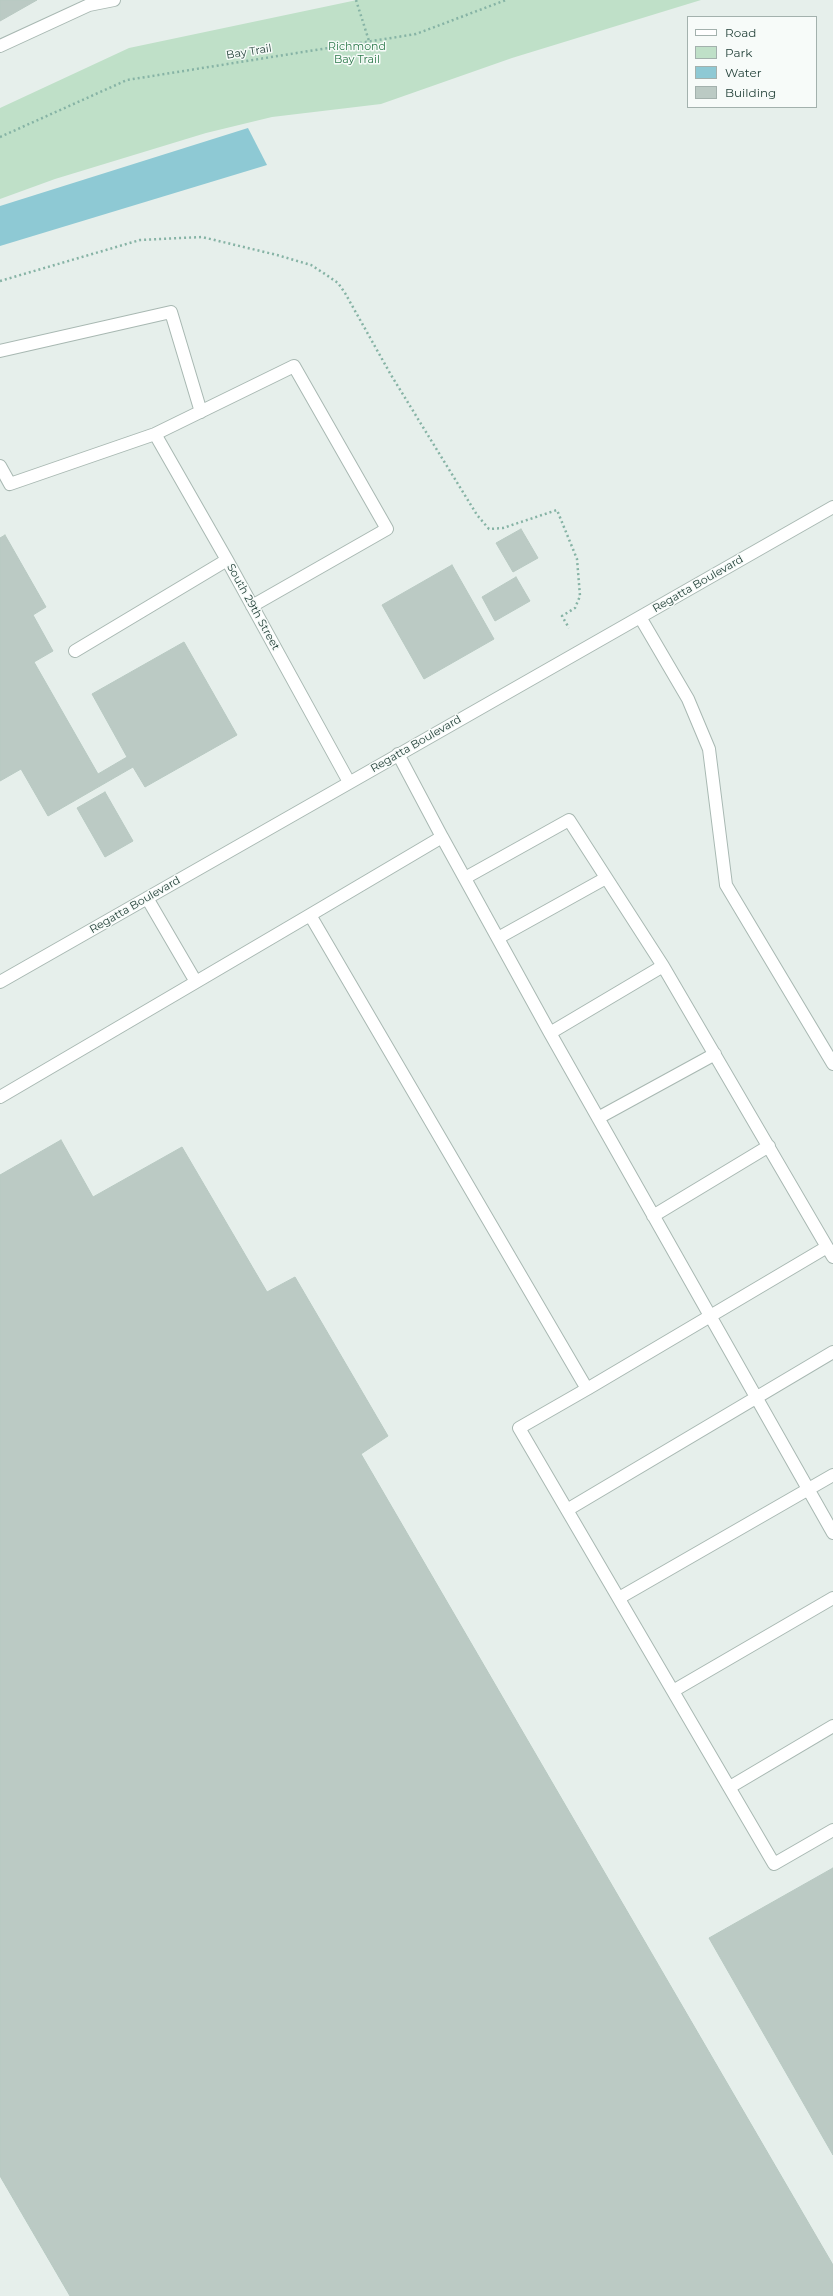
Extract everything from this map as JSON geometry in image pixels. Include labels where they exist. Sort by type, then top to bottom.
[{"type":"street","points":[[0,46],[89,5],[114,0]]},
{"type":"street","points":[[0,351],[170,312],[201,412]]},
{"type":"street","points":[[0,466],[10,484],[155,434],[294,366],[387,530],[252,606]]},
{"type":"street","name":"South 29th Street","points":[[155,434],[227,560],[349,782]]},
{"type":"street","name":"Regatta Boulevard","points":[[0,982],[833,507]]},
{"type":"street","points":[[75,651],[227,560]]},
{"type":"street","points":[[640,617],[688,699],[709,749],[726,885],[833,1064]]},
{"type":"street","points":[[398,754],[550,1033],[653,1216],[711,1315],[756,1398],[833,1533]]},
{"type":"street","points":[[465,878],[569,820],[663,966],[830,1252],[711,1315],[519,1428],[730,1786],[774,1864],[833,1830]]},
{"type":"street","points":[[0,1096],[442,837]]},
{"type":"street","points":[[498,938],[606,878]]},
{"type":"street","points":[[147,898],[196,982]]},
{"type":"street","points":[[310,915],[587,1389]]},
{"type":"street","points":[[550,1033],[663,966]]},
{"type":"street","points":[[598,1118],[715,1054]]},
{"type":"street","points":[[653,1216],[769,1146]]},
{"type":"street","points":[[567,1510],[833,1352]]},
{"type":"street","points":[[619,1598],[833,1475]]},
{"type":"street","points":[[673,1691],[833,1598]]},
{"type":"street","points":[[730,1786],[833,1726]]},
{"type":"path","points":[[356,0],[369,41]]},
{"type":"path","name":"Bay Trail","points":[[0,136],[127,80],[416,34],[506,0]]},
{"type":"path","points":[[0,281],[140,240],[202,237],[277,254],[311,265],[338,283],[345,293],[391,375],[477,515],[489,529],[502,528],[557,510],[577,559],[580,596],[575,608],[562,616],[582,650]]},
{"type":"green space","name":"Richmond Bay Trail","points":[[357,0],[701,0],[512,58],[381,104],[272,117],[206,133],[55,179],[0,199],[0,108],[129,48]]},
{"type":"water","points":[[248,128],[267,165],[0,246],[0,206]]},
{"type":"building","points":[[0,0],[37,0],[0,21]]},
{"type":"building","points":[[521,529],[538,558],[513,572],[496,543]]},
{"type":"building","points":[[5,535],[46,607],[33,615],[53,651],[34,662],[98,774],[127,757],[92,694],[184,642],[237,735],[145,787],[133,767],[48,816],[21,769],[0,781],[0,538]]},
{"type":"building","points":[[452,565],[494,639],[424,679],[382,605]]},
{"type":"building","points":[[516,577],[530,601],[495,621],[482,597]]},
{"type":"building","points":[[105,792],[133,841],[105,857],[77,808]]},
{"type":"building","points":[[61,1140],[93,1197],[182,1147],[267,1292],[295,1277],[388,1436],[361,1454],[833,2265],[833,2296],[70,2296],[0,2176],[0,1175]]},
{"type":"building","points":[[833,1868],[833,2155],[709,1938]]}]
